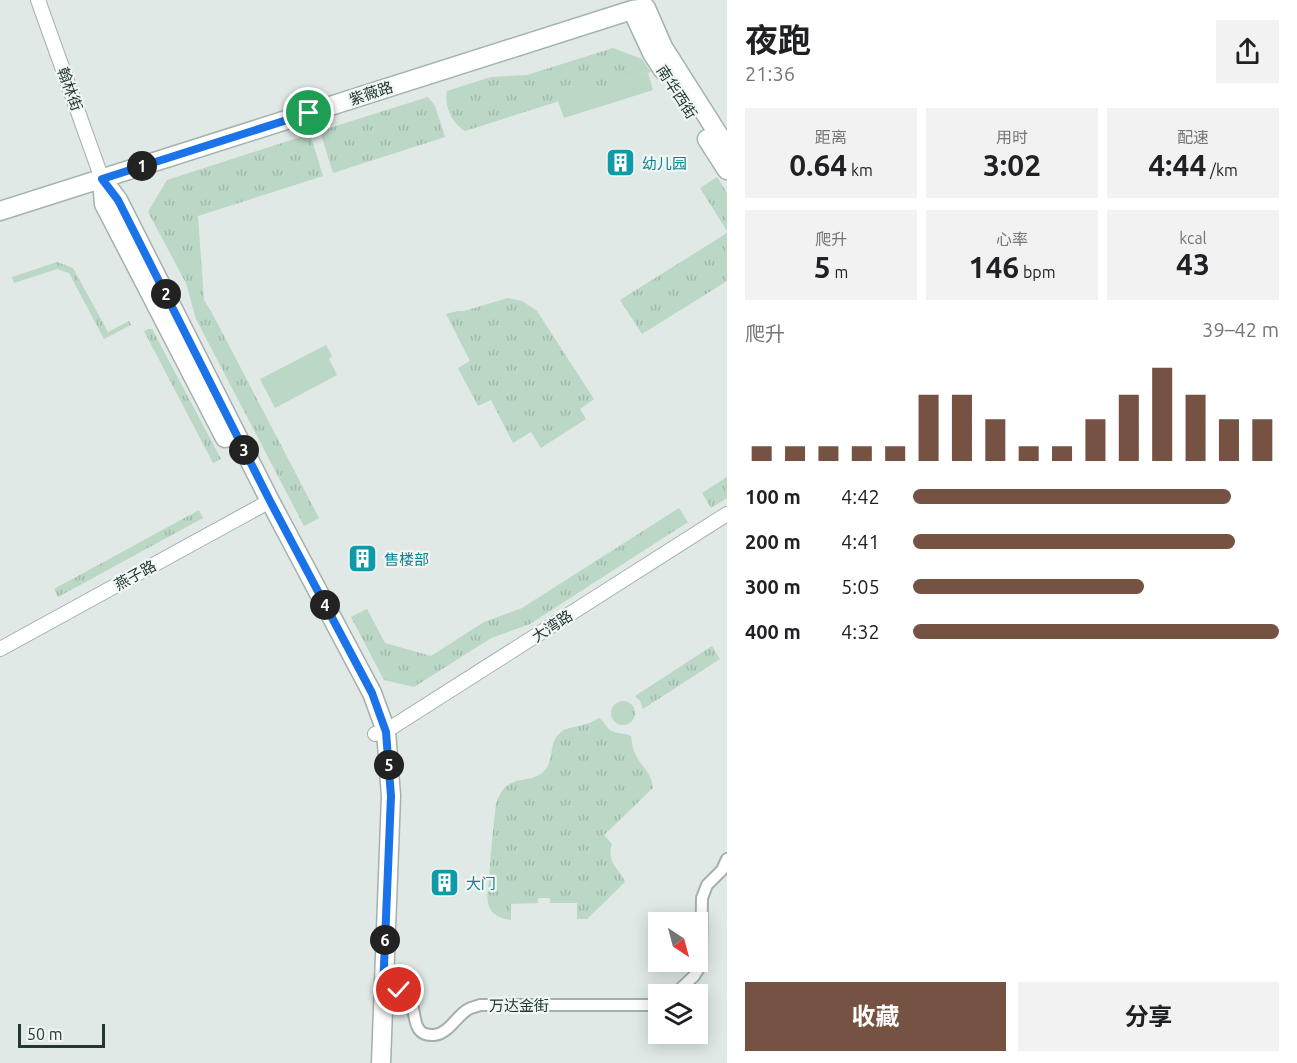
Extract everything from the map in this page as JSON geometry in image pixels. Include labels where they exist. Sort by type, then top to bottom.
[{"type":"street","name":"翰林街","points":[[38,0],[102,179],[118,200],[265,504],[372,693],[391,796],[381,1063]]},
{"type":"street","name":"紫薇路","points":[[0,211],[637,6]]},
{"type":"street","name":"南华西街","points":[[637,6],[646,8],[663,47],[727,148]]},
{"type":"street","name":"南华西街","points":[[637,6],[652,53],[727,170]]},
{"type":"street","name":"燕子路","points":[[0,650],[265,504]]},
{"type":"street","name":"大湾路","points":[[381,733],[727,514]]},
{"type":"street","name":"翰林街","points":[[370,1063],[382,806],[377,740],[381,733]]},
{"type":"street","points":[[686,984],[701,965],[702,898],[706,885],[722,870],[727,860]]},
{"type":"street","name":"万达金街","points":[[383,990],[399,990],[408,996],[413,1006],[416,1025],[426,1034],[432,1035],[446,1030],[469,1009],[480,1005],[648,1005]]},
{"type":"green space","points":[[613,48],[642,59],[651,72],[465,131],[450,114],[447,91],[491,77],[527,75]]},
{"type":"green space","points":[[648,73],[653,90],[564,118],[558,101]]},
{"type":"green space","points":[[428,97],[435,106],[445,137],[333,173],[320,131]]},
{"type":"green space","points":[[310,134],[323,176],[198,216],[204,300],[319,518],[304,526],[196,319],[186,283],[148,212],[167,180]]},
{"type":"green space","points":[[717,177],[727,193],[727,231],[700,188]]},
{"type":"green space","points":[[727,233],[727,281],[642,334],[620,300]]},
{"type":"green space","points":[[57,262],[73,268],[108,332],[129,321],[131,325],[104,339],[69,273],[57,269],[14,283],[12,277]]},
{"type":"green space","points":[[508,298],[522,301],[537,311],[594,399],[580,409],[586,419],[541,448],[531,432],[513,443],[491,400],[478,406],[458,368],[470,361],[446,314]]},
{"type":"green space","points":[[152,329],[221,459],[213,463],[144,331]]},
{"type":"green space","points":[[326,345],[332,356],[329,359],[337,375],[275,408],[260,379]]},
{"type":"green space","points":[[727,477],[727,498],[711,508],[702,493]]},
{"type":"green space","points":[[679,508],[688,522],[530,624],[491,638],[414,687],[384,680],[351,617],[367,609],[385,643],[431,656],[484,622],[522,608]]},
{"type":"green space","points":[[199,510],[203,518],[58,597],[54,589]]},
{"type":"green space","points":[[712,646],[720,659],[643,709],[635,696]]},
{"type":"green space","points":[[623,701],[631,705],[635,713],[631,721],[623,725],[615,721],[611,713],[615,705]]},
{"type":"green space","points":[[599,718],[610,730],[631,736],[634,751],[648,773],[653,788],[604,835],[612,844],[612,861],[625,882],[587,919],[577,919],[577,903],[550,903],[550,898],[538,898],[538,903],[511,904],[511,920],[497,916],[490,909],[487,897],[496,804],[501,793],[512,783],[538,776],[544,771],[556,737],[563,731],[588,724]]},
{"type":"place","name":"幼儿园","points":[[621,163]]},
{"type":"place","name":"售楼部","points":[[363,559]]},
{"type":"place","name":"大门","points":[[445,883]]},
{"type":"route","points":[[309,113],[102,179],[118,200],[270,501],[372,693],[386,732],[391,796],[383,990],[399,990]]}]
